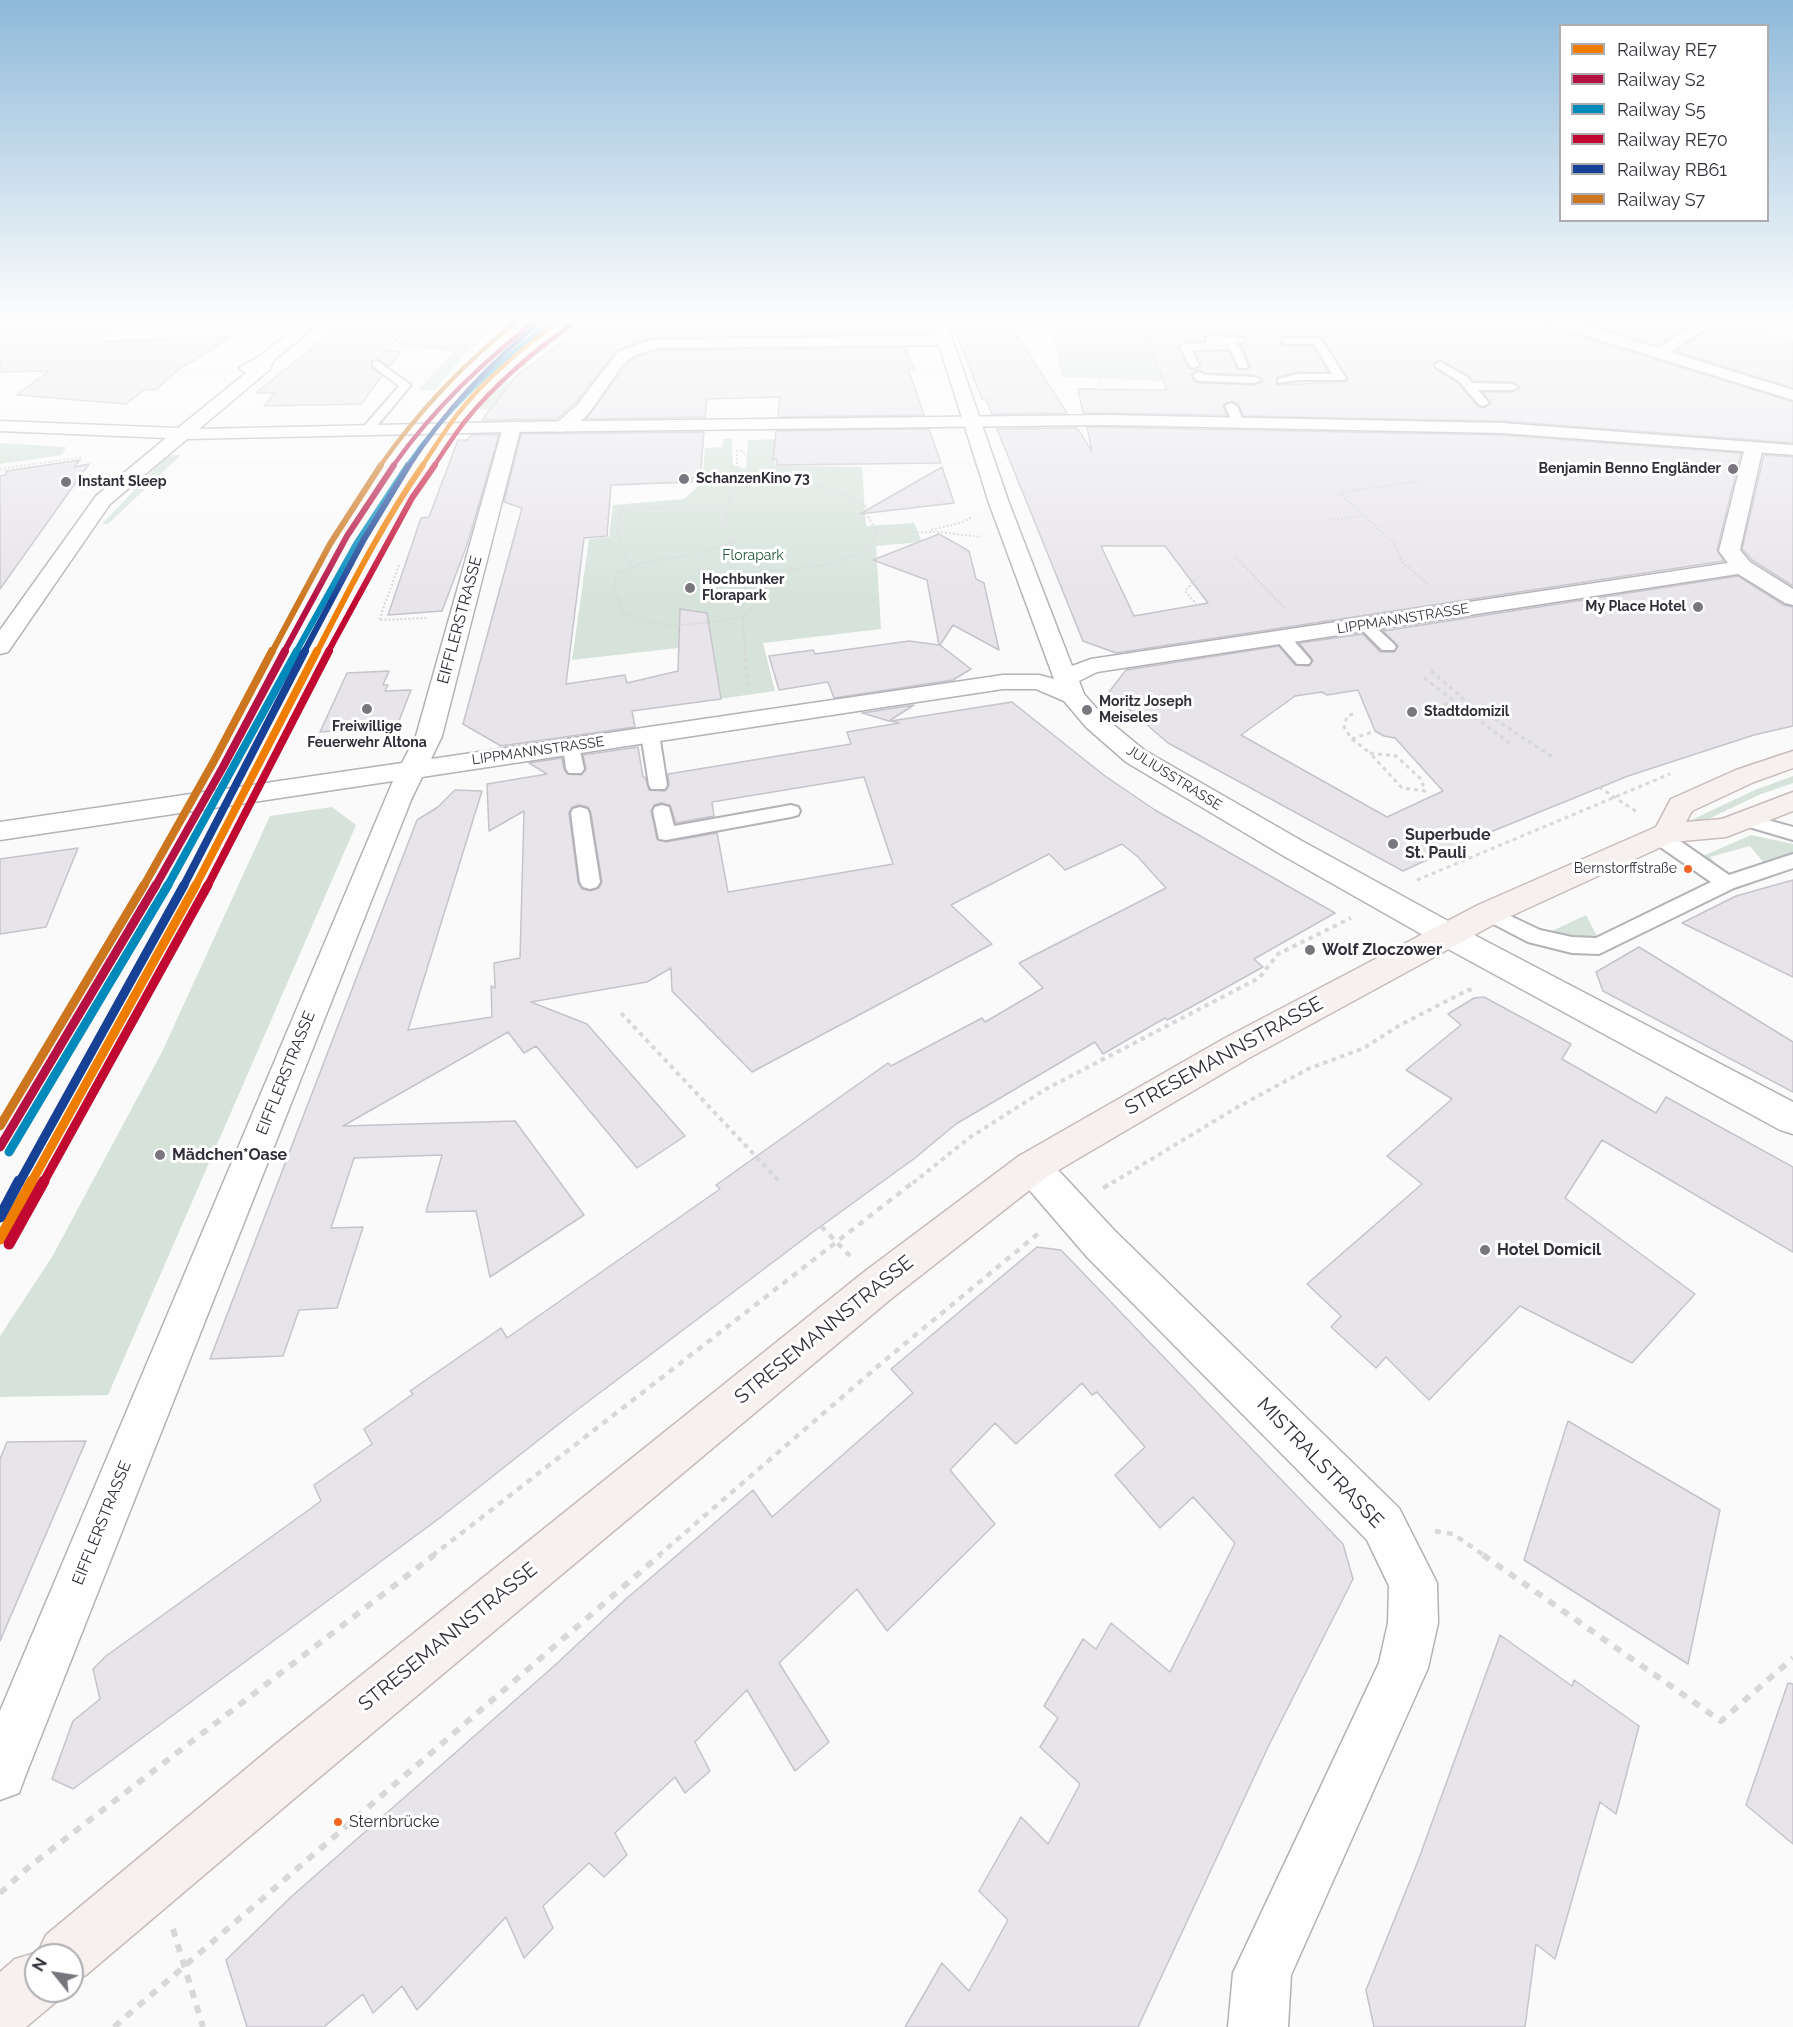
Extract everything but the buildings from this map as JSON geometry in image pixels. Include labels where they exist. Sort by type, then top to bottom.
[{"type":"main road","points":[[1664,835],[1681,805],[1745,776],[1793,759]]},
{"type":"main road","name":"STRESEMANNSTRASSE","points":[[81,1943],[315,1747],[878,1285],[1032,1167],[1237,1048],[1489,913],[1664,835],[1726,828],[1793,801]]},
{"type":"main road","points":[[0,2010],[24,1990]]},
{"type":"street","points":[[0,647],[104,500],[208,413]]},
{"type":"street","points":[[561,427],[578,413]]},
{"type":"street","name":"JULIUSSTRASSE","points":[[968,413],[999,503],[1070,687],[1095,722],[1135,756],[1185,787],[1448,935]]},
{"type":"street","points":[[0,426],[93,431],[165,424],[271,434],[512,427],[736,426],[1031,420],[1498,423],[1793,450]]},
{"type":"street","points":[[104,500],[110,480],[130,453],[165,424]]},
{"type":"street","name":"EIFFLERSTRASSE","points":[[0,1774],[412,770],[429,736],[512,427]]},
{"type":"street","points":[[1754,447],[1729,551],[1733,559],[1742,567],[1793,598]]},
{"type":"street","name":"LIPPMANNSTRASSE","points":[[0,831],[412,770],[573,758],[650,734],[1004,682],[1039,682],[1070,687],[1091,666],[1742,567]]},
{"type":"street","points":[[1448,935],[1793,1119]]},
{"type":"street","name":"MISTRALSTRASSE","points":[[1032,1167],[1101,1244],[1383,1524],[1413,1583],[1413,1623],[1403,1668],[1262,1973],[1258,2027]]},
{"type":"lane","points":[[367,430],[382,413]]},
{"type":"lane","points":[[1234,413],[1238,423]]},
{"type":"lane","points":[[1365,625],[1389,647]]},
{"type":"lane","points":[[1282,637],[1303,661]]},
{"type":"lane","points":[[650,734],[658,785]]},
{"type":"lane","points":[[662,811],[666,834],[791,812]]},
{"type":"lane","points":[[580,813],[590,882]]},
{"type":"lane","points":[[1746,820],[1793,834]]},
{"type":"lane","points":[[1664,835],[1727,883]]},
{"type":"lane","points":[[1489,913],[1535,937],[1572,945],[1599,946],[1727,883],[1793,861]]},
{"type":"path","points":[[0,469],[93,456]]},
{"type":"path","points":[[734,543],[684,556],[631,564],[617,573],[614,588],[622,613],[635,621],[679,626],[743,617],[760,598],[768,583],[762,570],[756,561],[734,543],[726,528],[727,504],[737,483],[737,463]]},
{"type":"path","points":[[1419,481],[1339,493],[1394,543],[1402,562],[1458,610]]},
{"type":"path","points":[[737,483],[802,483],[854,496],[867,507],[868,516],[877,533]]},
{"type":"path","points":[[631,564],[619,552],[617,540],[620,510],[727,504]]},
{"type":"path","points":[[1329,520],[1365,516]]},
{"type":"path","points":[[925,532],[963,522]]},
{"type":"path","points":[[877,533],[892,535],[925,532],[966,534],[1017,547]]},
{"type":"path","points":[[762,570],[799,570],[842,561],[870,549],[877,533]]},
{"type":"path","points":[[1236,557],[1308,633]]},
{"type":"path","points":[[399,565],[379,620],[461,617]]},
{"type":"path","points":[[1197,605],[1185,591],[1200,575]]},
{"type":"path","points":[[743,617],[749,719]]},
{"type":"path","points":[[1431,671],[1465,700],[1554,758]]},
{"type":"path","points":[[1424,678],[1513,746]]},
{"type":"path","points":[[1432,693],[1440,691]]},
{"type":"path","points":[[1444,705],[1455,703]]},
{"type":"path","points":[[1353,714],[1347,716],[1344,727],[1352,739],[1370,753],[1402,788],[1425,790],[1421,779],[1396,756],[1370,753]]},
{"type":"path","points":[[1496,720],[1502,718]]},
{"type":"path","points":[[1352,739],[1375,731]]},
{"type":"path","points":[[1412,883],[1672,773]]},
{"type":"path","points":[[1599,787],[1664,835]]},
{"type":"path","points":[[0,1893],[30,1866],[819,1257],[969,1138],[1046,1089],[1258,978],[1278,954],[1360,914]]},
{"type":"path","points":[[1096,1193],[1236,1108],[1308,1069],[1364,1048],[1400,1025],[1468,990],[1479,989]]},
{"type":"path","points":[[621,1013],[778,1180]]},
{"type":"path","points":[[114,2027],[875,1368],[1044,1230]]},
{"type":"path","points":[[1383,1524],[1453,1533],[1721,1721],[1793,1658]]},
{"type":"path","points":[[157,1880],[204,2027]]},
{"type":"green space","name":"Florapark","points":[[723,439],[732,439],[733,465],[746,469],[748,440],[776,439],[775,465],[862,467],[866,526],[914,523],[922,542],[876,546],[881,629],[763,643],[775,691],[719,699],[713,644],[572,660],[589,539],[609,537],[613,505],[684,499],[702,483],[705,448],[722,447]]},
{"type":"green space","points":[[0,443],[66,447],[62,455],[0,464]]},
{"type":"green space","points":[[168,455],[181,455],[108,524],[102,524]]},
{"type":"green space","points":[[1793,776],[1793,783],[1761,794],[1689,828],[1683,824],[1755,790]]},
{"type":"green space","name":"Mädchen*Oase","points":[[332,807],[356,825],[108,1395],[0,1397],[0,1336],[52,1257],[162,1052],[270,816]]},
{"type":"green space","points":[[1751,835],[1793,844],[1793,853],[1763,862],[1750,846],[1710,857],[1722,871],[1713,867],[1703,856]]},
{"type":"green space","points":[[1586,915],[1597,936],[1589,940],[1552,931]]},
{"type":"rail line","name":"S7","points":[[0,1126],[162,853],[330,544],[362,491],[397,441],[421,413]]},
{"type":"rail line","name":"S2","points":[[0,1147],[169,863],[347,536],[405,449],[434,413]]},
{"type":"rail line","name":"S5","points":[[9,1152],[177,869],[356,544],[413,457],[448,413]]},
{"type":"rail line","name":"RB61","points":[[0,1217],[189,875],[363,541],[413,459],[448,413]]},
{"type":"rail line","name":"RE7","points":[[0,1239],[197,883],[356,576],[403,493],[459,413]]},
{"type":"rail line","name":"RE70","points":[[9,1244],[206,888],[365,581],[412,498],[472,413]]},
{"type":"place","name":"Benjamin Benno Engländer","points":[[1733,469]]},
{"type":"place","name":"SchanzenKino 73","points":[[684,479]]},
{"type":"place","name":"Instant Sleep","points":[[66,482]]},
{"type":"place","name":"Hochbunker Florapark","points":[[690,588]]},
{"type":"place","name":"My Place Hotel","points":[[1698,607]]},
{"type":"place","name":"Freiwillige Feuerwehr Altona","points":[[367,709]]},
{"type":"place","name":"Moritz Joseph Meiseles","points":[[1087,710]]},
{"type":"place","name":"Stadtdomizil","points":[[1412,712]]},
{"type":"place","name":"Superbude St. Pauli","points":[[1393,844]]},
{"type":"place","name":"Bernstorffstraße","points":[[1688,869]]},
{"type":"place","name":"Wolf Zloczower","points":[[1310,950]]},
{"type":"place","name":"Mädchen*Oase","points":[[160,1155]]},
{"type":"place","name":"Hotel Domicil","points":[[1485,1250]]},
{"type":"place","name":"Sternbrücke","points":[[338,1822]]}]
